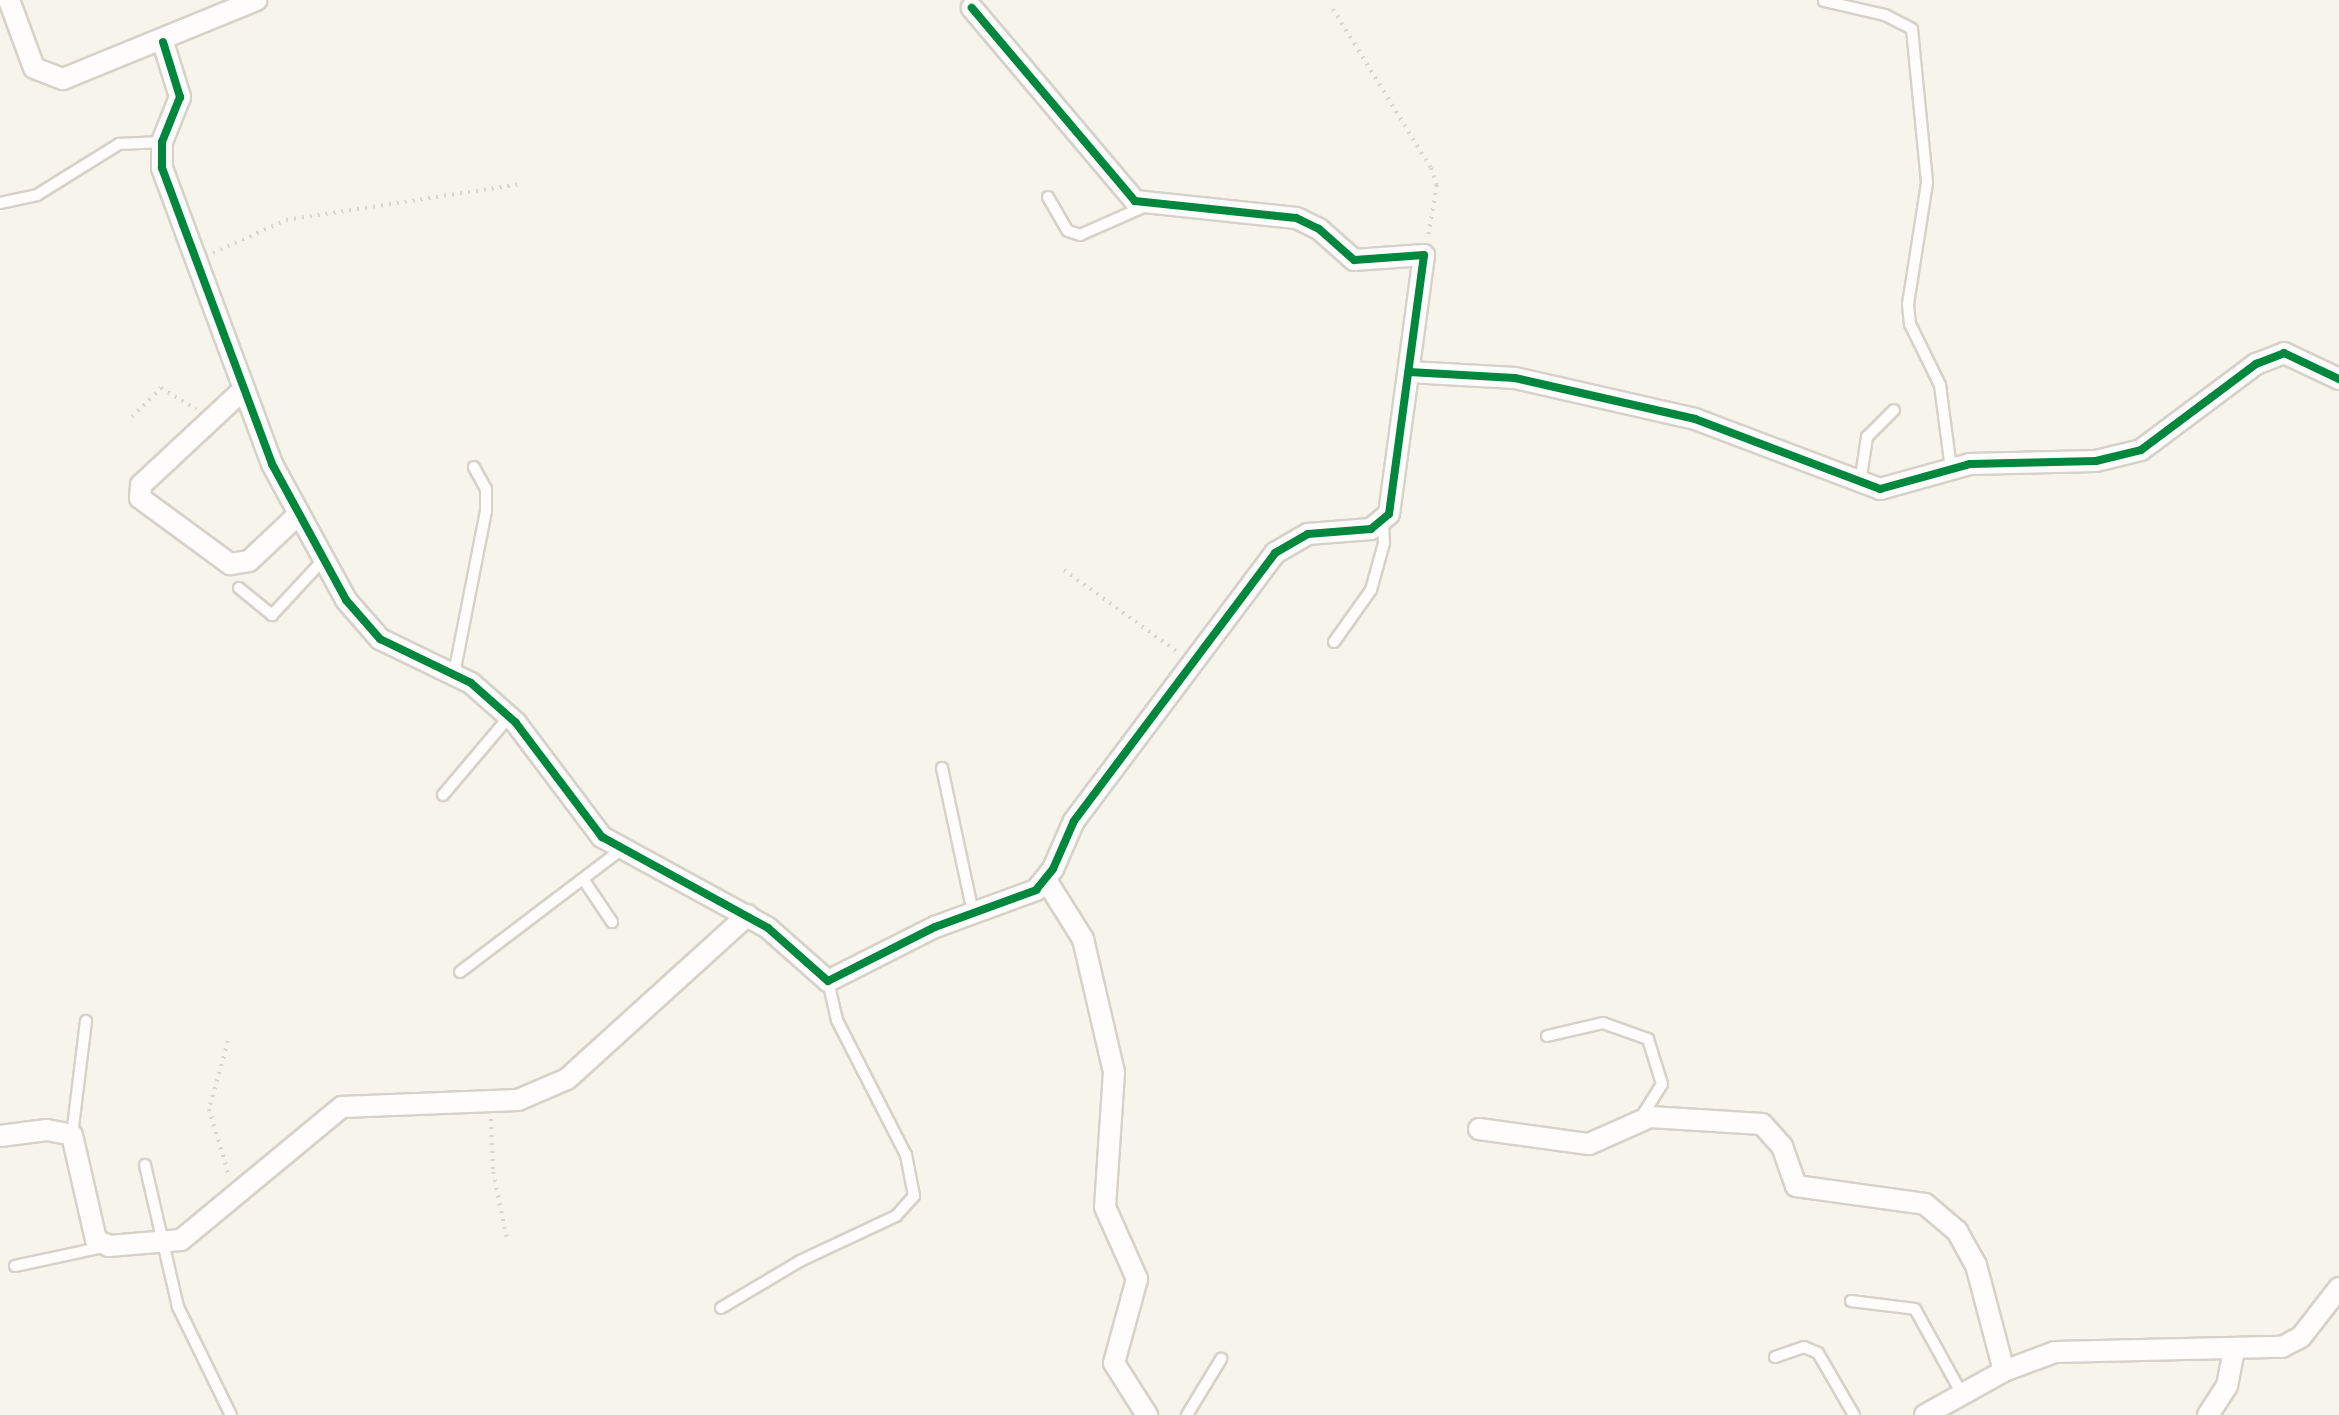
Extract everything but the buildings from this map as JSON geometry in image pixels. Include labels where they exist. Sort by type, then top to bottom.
[{"type":"street","points":[[9,0],[24,52],[48,76],[79,77],[257,0]]},
{"type":"street","points":[[163,42],[180,97],[162,142],[162,168],[244,389],[299,514],[346,600],[380,639],[454,674],[509,717],[589,827],[622,849],[748,915],[828,981],[973,913],[1024,897],[1046,880],[1074,821],[1192,663],[1290,541],[1383,524],[1409,372],[1424,255],[1354,260],[1319,229],[1296,218],[1148,205],[1125,195],[972,8]]},
{"type":"street","points":[[1409,372],[1515,378],[1695,419],[1860,483],[1892,487],[1951,468],[2096,461],[2141,450],[2256,364],[2284,353],[2339,379]]},
{"type":"street","points":[[244,389],[141,485],[140,498],[230,564],[249,561],[299,514]]},
{"type":"street","points":[[1046,880],[1083,939],[1114,1072],[1105,1207],[1137,1279],[1114,1363],[1147,1415]]},
{"type":"street","points":[[0,1136],[47,1130],[72,1135],[90,1229],[109,1246],[163,1245],[199,1229],[342,1107],[492,1103],[544,1092],[567,1079],[748,915]]},
{"type":"street","points":[[1479,1129],[1589,1144],[1638,1121],[1665,1116],[1762,1124],[1782,1146],[1796,1186],[1925,1204],[1957,1231],[1976,1265],[2004,1371]]},
{"type":"street","points":[[1925,1415],[2004,1371],[2081,1348],[2234,1350],[2282,1347],[2301,1337],[2339,1288]]},
{"type":"street","points":[[2208,1415],[2227,1386],[2234,1350]]},
{"type":"lane","points":[[1824,1],[1908,24],[1914,38],[1912,74],[1927,140],[1927,183],[1908,305],[1910,324],[1940,385],[1951,468]]},
{"type":"lane","points":[[0,203],[37,195],[119,144],[162,142]]},
{"type":"lane","points":[[1048,197],[1068,231],[1080,235],[1148,205]]},
{"type":"lane","points":[[1860,483],[1867,437],[1894,410]]},
{"type":"lane","points":[[454,674],[486,511],[486,489],[474,467]]},
{"type":"lane","points":[[1334,642],[1371,590],[1384,543],[1383,524]]},
{"type":"lane","points":[[239,588],[272,615],[324,559]]},
{"type":"lane","points":[[443,795],[509,717]]},
{"type":"lane","points":[[942,768],[973,913]]},
{"type":"lane","points":[[460,972],[622,849]]},
{"type":"lane","points":[[583,879],[612,922]]},
{"type":"lane","points":[[721,1308],[800,1261],[896,1216],[914,1196],[906,1155],[837,1020],[828,981]]},
{"type":"lane","points":[[72,1135],[86,1021]]},
{"type":"lane","points":[[1547,1036],[1603,1023],[1648,1039],[1662,1084],[1638,1121]]},
{"type":"lane","points":[[145,1165],[163,1245],[190,1338],[231,1415]]},
{"type":"lane","points":[[15,1266],[109,1246]]},
{"type":"lane","points":[[1851,1301],[1915,1309],[1962,1394]]},
{"type":"lane","points":[[1775,1357],[1804,1347],[1818,1353],[1854,1415]]},
{"type":"lane","points":[[1187,1415],[1221,1359]]},
{"type":"path","points":[[1333,9],[1431,168],[1437,185],[1424,255]]},
{"type":"path","points":[[197,260],[286,220],[521,184]]},
{"type":"path","points":[[132,417],[161,388],[211,419]]},
{"type":"path","points":[[1064,570],[1192,663]]},
{"type":"path","points":[[228,1041],[209,1109],[237,1198]]},
{"type":"path","points":[[492,1103],[493,1172],[507,1239]]},
{"type":"cycle path","points":[[163,42],[180,97],[162,142],[162,168],[272,464],[346,600],[380,639],[471,683],[516,723],[602,837],[768,928],[828,981],[935,927],[1036,890],[1053,869],[1074,821],[1275,553],[1308,534],[1371,529],[1389,514],[1424,255],[1354,260],[1319,229],[1296,218],[1135,201],[972,8]]},
{"type":"cycle path","points":[[1409,372],[1515,378],[1695,419],[1880,489],[1970,464],[2096,461],[2141,450],[2256,364],[2284,353],[2339,379]]}]
